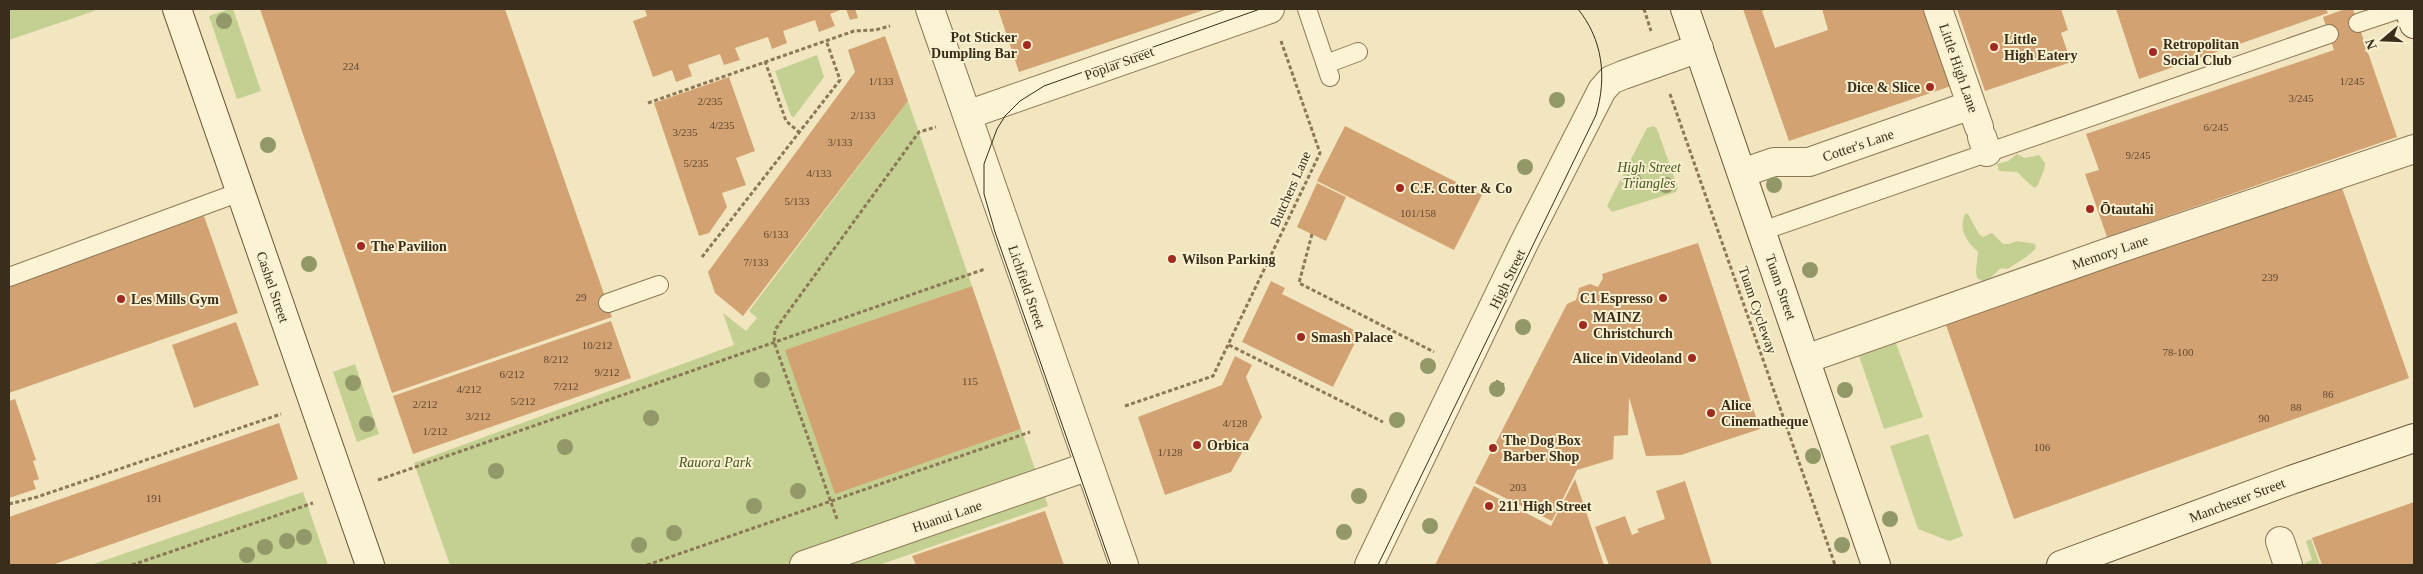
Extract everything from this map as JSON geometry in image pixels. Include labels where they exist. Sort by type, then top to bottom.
[{"type":"street","name":"Cashel Street","points":[[177,9],[370,565]]},
{"type":"street","name":"Lichfield Street","points":[[930,9],[1124,565]]},
{"type":"street","name":"Poplar Street","points":[[967,115],[1270,9]]},
{"type":"street","name":"Tuam Street","points":[[1685,9],[1876,565]]},
{"type":"street","name":"Little High Lane","points":[[1938,9],[1980,130]]},
{"type":"street","points":[[2409,9],[2414,24]]},
{"type":"street","name":"High Street","points":[[1369,565],[1549,192],[1602,90],[1611,80],[1698,48]]},
{"type":"street","name":"Cotter's Lane","points":[[1742,173],[1774,162],[1809,162],[1980,130]]},
{"type":"street","name":"Memory Lane","points":[[1806,359],[2112,251],[2414,149]]},
{"type":"street","name":"Manchester Street","points":[[2061,565],[2291,480],[2414,438]]},
{"type":"street","name":"Huanui Lane","points":[[804,565],[1089,466]]},
{"type":"lane","points":[[1307,9],[1328,70],[1358,52]]},
{"type":"lane","points":[[2358,23],[2400,9]]},
{"type":"lane","points":[[1762,231],[1980,130],[2329,34]]},
{"type":"lane","points":[[9,277],[240,192]]},
{"type":"lane","points":[[608,303],[658,286]]},
{"type":"path","points":[[648,102],[854,31],[875,30],[890,26]]},
{"type":"path","name":"Butchers Lane","points":[[1125,406],[1213,376],[1320,153],[1280,36]]},
{"type":"path","points":[[702,257],[840,80],[826,40]]},
{"type":"path","points":[[765,61],[786,121],[799,132]]},
{"type":"path","name":"Tuam Cycleway","points":[[1658,62],[1835,565]]},
{"type":"path","points":[[847,550],[774,342],[776,330],[919,132],[934,127]]},
{"type":"path","points":[[1312,234],[1299,283],[1464,367],[1504,385]]},
{"type":"path","points":[[370,483],[1017,257]]},
{"type":"path","points":[[1229,345],[1383,422]]},
{"type":"path","points":[[9,504],[36,497],[285,413]]},
{"type":"path","points":[[647,565],[1030,432]]},
{"type":"path","points":[[132,565],[316,502]]},
{"type":"green space","points":[[9,9],[100,9],[9,40]]},
{"type":"green space","points":[[233,9],[261,91],[237,99],[209,16]]},
{"type":"green space","points":[[817,55],[824,77],[794,117],[791,116],[775,71]]},
{"type":"green space","name":"Rauora Park","points":[[908,101],[972,286],[786,350],[835,493],[1021,429],[1048,506],[879,565],[450,565],[414,463],[734,345],[723,313],[746,331],[757,318],[749,311]]},
{"type":"green space","name":"High Street Triangles","points":[[1654,126],[1657,129],[1678,188],[1676,192],[1612,212],[1607,206],[1647,128]]},
{"type":"green space","points":[[2017,154],[2025,158],[2039,155],[2045,163],[2038,185],[2034,188],[2017,172],[1999,171],[1997,164],[2008,161]]},
{"type":"green space","points":[[1965,214],[1968,214],[1979,234],[1983,237],[1992,233],[2003,244],[2017,241],[2035,244],[2036,248],[2008,269],[2001,268],[1990,278],[1983,281],[1977,278],[1978,252],[1967,240],[1963,230]]},
{"type":"green space","points":[[1896,343],[1923,417],[1884,429],[1859,356]]},
{"type":"green space","points":[[355,364],[379,434],[357,442],[333,372]]},
{"type":"green space","points":[[1928,434],[1963,536],[1949,541],[1918,529],[1890,446]]},
{"type":"green space","points":[[303,492],[328,565],[91,565]]},
{"type":"green space","points":[[2311,539],[2320,565],[2306,565],[2305,563],[2312,560],[2306,541]]},
{"type":"building","points":[[260,9],[505,9],[612,317],[392,393]]},
{"type":"building","points":[[843,9],[830,14],[835,26],[819,32],[815,20],[783,31],[787,43],[772,49],[768,37],[735,48],[740,60],[724,65],[720,54],[688,65],[692,76],[676,82],[672,70],[653,77],[633,21],[647,16],[645,10]]},
{"type":"building","points":[[846,9],[855,9],[858,18],[850,20]]},
{"type":"building","points":[[998,9],[1207,9],[1019,72]]},
{"type":"building","points":[[1743,9],[1768,9],[1762,11],[1775,48],[1828,30],[1822,9],[1924,9],[1951,86],[1789,141]]},
{"type":"building","points":[[1957,9],[2061,9],[2068,30],[2061,33],[2071,62],[1985,91]]},
{"type":"building","points":[[2116,9],[2326,9],[2328,13],[2139,79]]},
{"type":"building","points":[[2345,9],[2353,9],[2397,137],[2107,237],[2085,174],[2099,170],[2086,134],[2334,50],[2323,17]]},
{"type":"building","points":[[885,36],[908,101],[743,316],[715,293],[708,272],[855,72],[848,50]]},
{"type":"building","points":[[729,77],[755,151],[736,158],[746,185],[722,193],[727,207],[709,233],[699,236],[654,103]]},
{"type":"building","name":"C.F. Cotter & Co","points":[[1345,126],[1482,195],[1454,250],[1317,181]]},
{"type":"building","points":[[1317,183],[1346,197],[1326,241],[1297,227]]},
{"type":"building","points":[[2341,185],[2409,378],[2014,519],[1946,325]]},
{"type":"building","name":"Les Mills Gym","points":[[204,216],[238,313],[9,393],[9,285]]},
{"type":"building","points":[[1698,243],[1760,429],[1681,455],[1646,456],[1629,397],[1628,435],[1614,436],[1613,459],[1577,470],[1552,521],[1475,483],[1567,304],[1576,300],[1579,288],[1590,284],[1598,287],[1603,278],[1602,274]]},
{"type":"building","name":"Smash Palace","points":[[1271,281],[1285,288],[1282,294],[1360,333],[1333,387],[1242,342]]},
{"type":"building","points":[[972,286],[1021,429],[835,494],[785,350]]},
{"type":"building","points":[[611,321],[631,378],[413,454],[393,396]]},
{"type":"building","points":[[236,322],[259,385],[194,408],[172,345]]},
{"type":"building","name":"Orbica","points":[[1235,356],[1252,365],[1246,377],[1262,417],[1231,472],[1165,495],[1138,417],[1222,385]]},
{"type":"building","points":[[15,399],[36,460],[33,461],[39,479],[33,481],[36,489],[9,498],[9,401]]},
{"type":"building","points":[[279,423],[298,479],[52,565],[9,565],[9,517]]},
{"type":"building","name":"211 High Street","points":[[1575,479],[1604,565],[1435,565],[1474,486],[1551,526]]},
{"type":"building","points":[[1685,481],[1712,565],[1609,565],[1595,527],[1625,516],[1632,535],[1639,532],[1637,529],[1665,519],[1656,491]]},
{"type":"building","points":[[2414,502],[2414,565],[2322,565],[2312,538]]},
{"type":"building","points":[[1045,511],[1064,565],[916,565],[912,556]]},
{"type":"tram line","points":[[1111,565],[995,232],[984,194],[984,164],[997,129],[1005,116],[1020,101],[1044,86],[1260,9]]},
{"type":"tram line","points":[[1378,565],[1596,115],[1602,73],[1598,46],[1593,33],[1578,9]]},
{"type":"place","name":"Pot Sticker Dumpling Bar","points":[[1027,45]]},
{"type":"place","name":"Little High Eatery","points":[[1994,47]]},
{"type":"place","name":"Retropolitan Social Club","points":[[2153,52]]},
{"type":"place","name":"Dice & Slice","points":[[1930,87]]},
{"type":"place","name":"C.F. Cotter & Co","points":[[1400,188]]},
{"type":"place","name":"Ōtautahi","points":[[2090,209]]},
{"type":"place","name":"The Pavilion","points":[[361,246]]},
{"type":"place","name":"Wilson Parking","points":[[1172,259]]},
{"type":"place","name":"C1 Espresso","points":[[1663,298]]},
{"type":"place","name":"Les Mills Gym","points":[[121,299]]},
{"type":"place","name":"MAINZ Christchurch","points":[[1583,325]]},
{"type":"place","name":"Smash Palace","points":[[1301,337]]},
{"type":"place","name":"Alice in Videoland","points":[[1692,358]]},
{"type":"place","name":"Alice Cinematheque","points":[[1711,413]]},
{"type":"place","name":"Orbica","points":[[1197,445]]},
{"type":"place","name":"The Dog Box Barber Shop","points":[[1493,448]]},
{"type":"place","name":"211 High Street","points":[[1489,506]]}]
